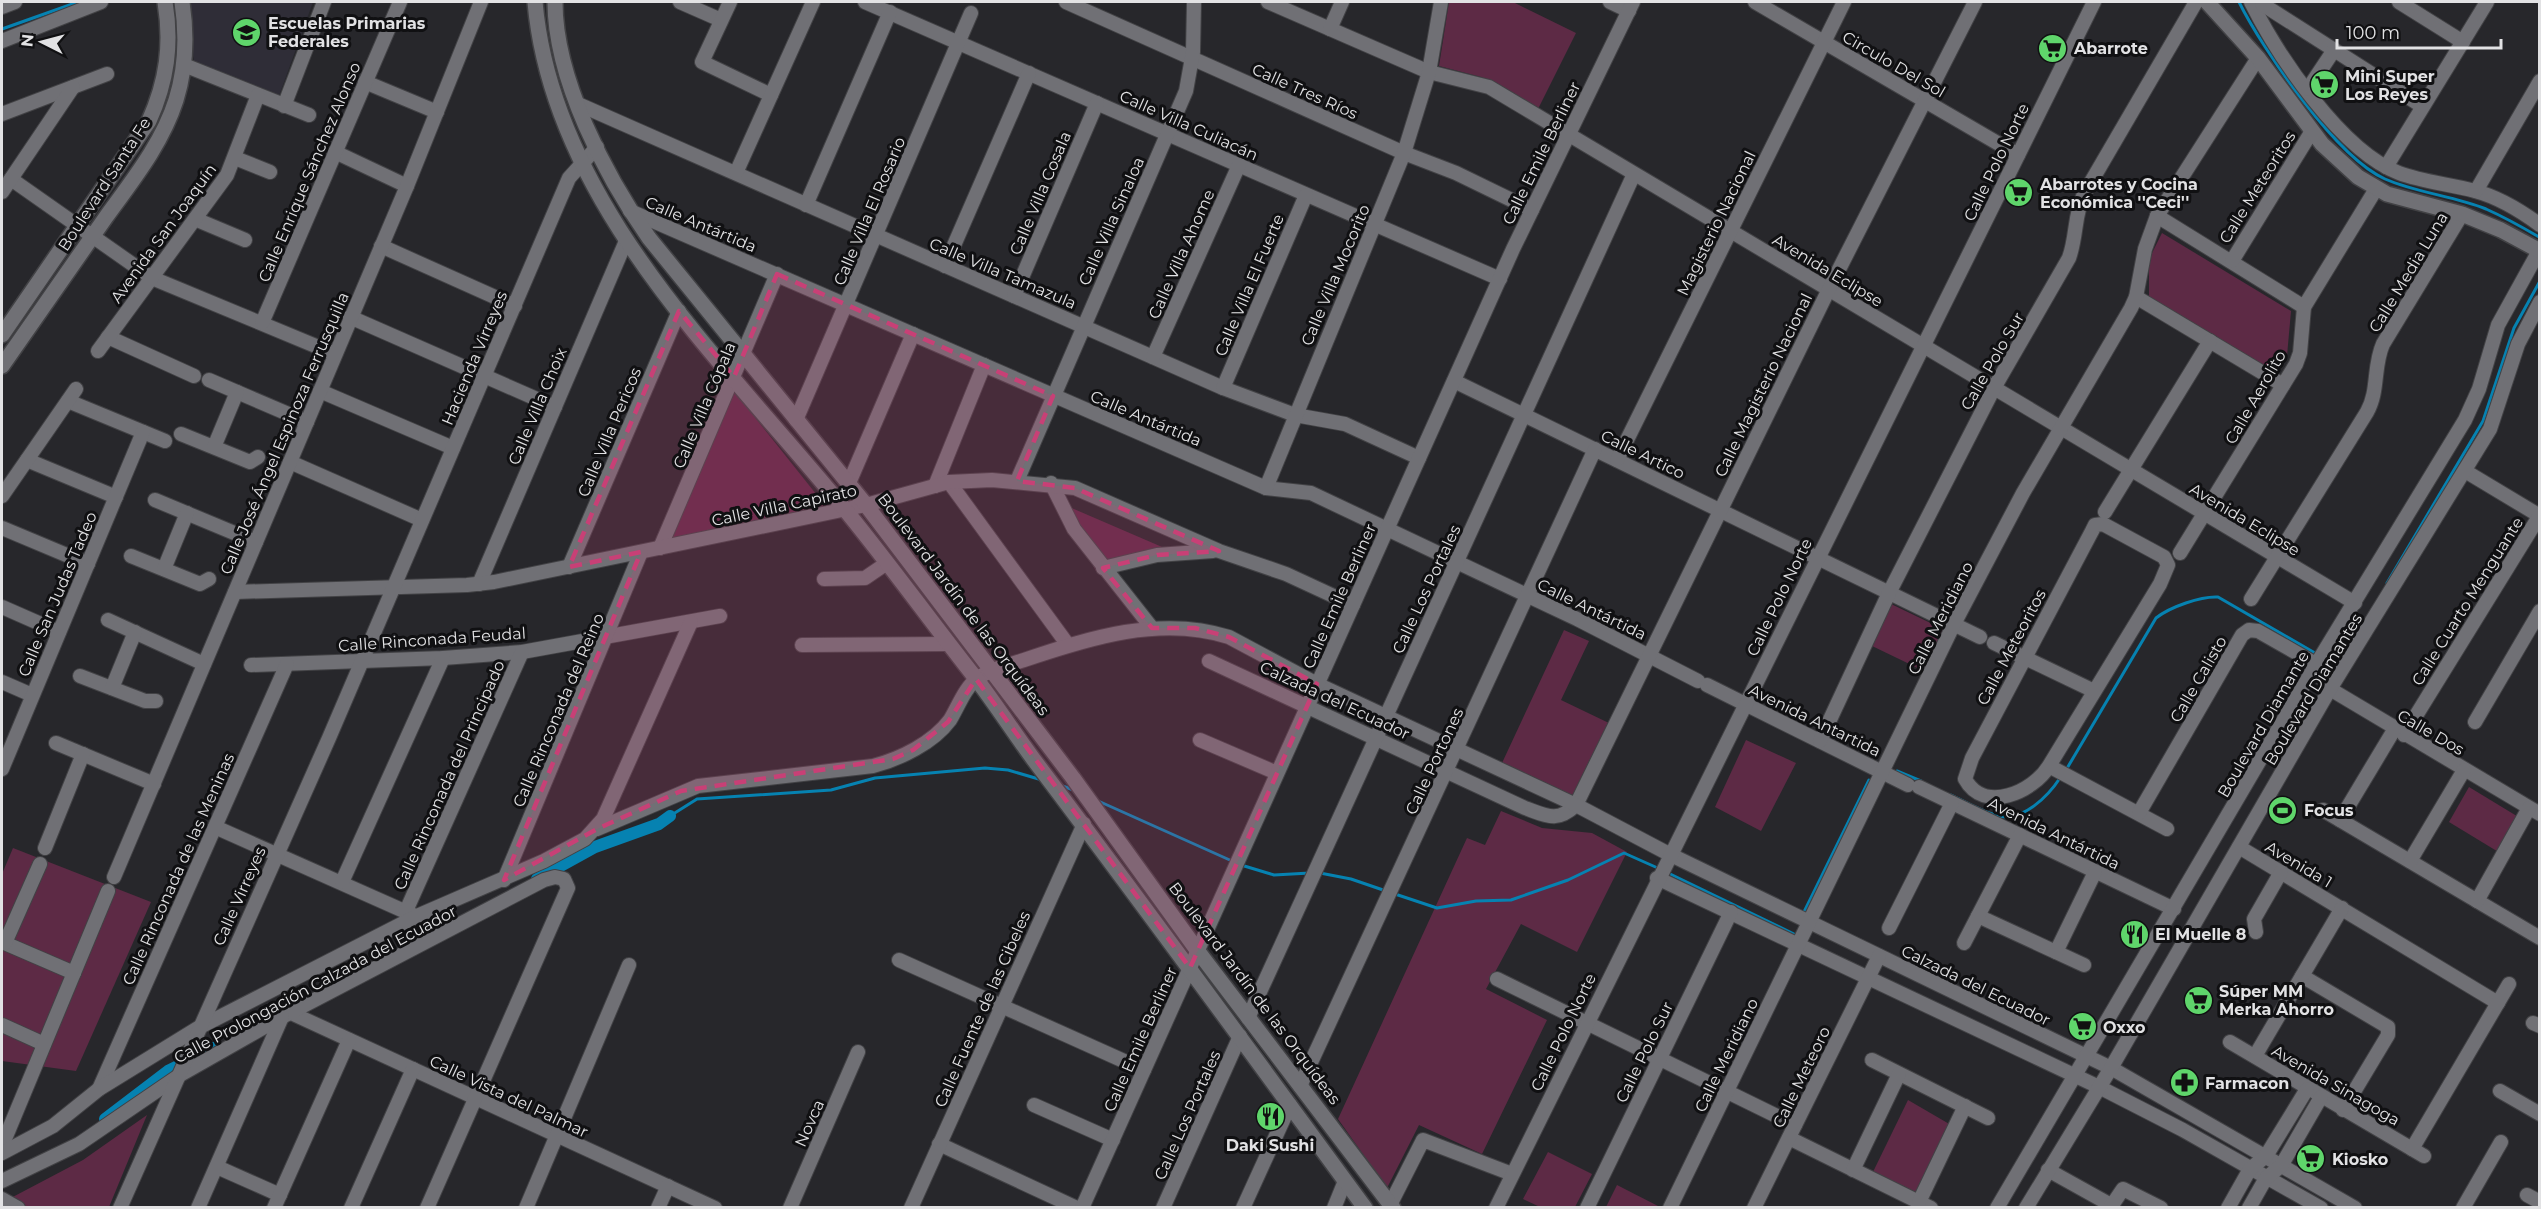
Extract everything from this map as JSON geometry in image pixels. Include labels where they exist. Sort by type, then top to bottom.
[{"type":"street","points":[[2,7],[15,2]]},
{"type":"street","points":[[2,41],[101,2]]},
{"type":"street","name":"Boulevard Santa Fe","points":[[2,336],[143,132],[160,96],[169,44],[165,2]]},
{"type":"street","name":"Boulevard Santa Fe","points":[[2,366],[150,153],[175,102],[183,65],[185,28],[182,2]]},
{"type":"street","points":[[284,106],[324,2]]},
{"type":"street","name":"Calle Enrique Sánchez Alonso","points":[[262,324],[400,2]]},
{"type":"street","name":"Calle José Ángel Espinoza Ferrusquilla","points":[[114,877],[407,186],[481,2]]},
{"type":"street","points":[[535,2],[538,36],[547,76],[582,162],[626,242],[679,311],[845,509],[976,679],[1023,746],[1084,824],[1365,1208]]},
{"type":"street","name":"Boulevard Jardín de las Orquídeas","points":[[555,2],[560,46],[578,104],[630,211],[866,505],[1108,824],[1248,1018],[1392,1206]]},
{"type":"street","points":[[680,2],[721,20]]},
{"type":"street","points":[[730,2],[702,62],[771,95]]},
{"type":"street","points":[[736,173],[813,2]]},
{"type":"street","name":"Calle Villa Culiacán","points":[[865,2],[1500,279]]},
{"type":"street","name":"Calle Tres Ríos","points":[[1066,2],[1404,153],[1456,173],[1532,210]]},
{"type":"street","name":"Calle Villa Sinaloa","points":[[1017,481],[1186,91],[1192,59],[1194,2]]},
{"type":"street","name":"Avenida Eclipse","points":[[1268,2],[1429,72],[1489,87],[2355,603]]},
{"type":"street","points":[[1330,29],[1342,2]]},
{"type":"street","name":"Calle Villa Mocorito","points":[[1266,488],[1404,153],[1429,72],[1442,2]]},
{"type":"street","points":[[1610,2],[1631,6]]},
{"type":"street","name":"Circulo Del Sol","points":[[1755,2],[2018,154]]},
{"type":"street","name":"Magisterio Nacional","points":[[1617,460],[1844,2]]},
{"type":"street","name":"Calle Magisterio Nacional","points":[[1648,655],[1828,289],[1975,2]]},
{"type":"street","name":"Calle Polo Norte","points":[[1496,1208],[1657,878],[2094,2]]},
{"type":"street","name":"Calle Polo Sur","points":[[1820,741],[1889,592],[1994,388],[2069,258],[2073,247],[2077,208],[2084,194],[2196,2]]},
{"type":"street","points":[[2207,2],[2258,58],[2312,131],[2344,166],[2376,189],[2398,198],[2462,214],[2501,230],[2539,250]]},
{"type":"street","points":[[2399,2],[2463,42]]},
{"type":"street","points":[[2386,167],[2487,2]]},
{"type":"street","points":[[2258,5],[2422,106]]},
{"type":"street","points":[[2258,5],[2307,89],[2348,139],[2386,167],[2420,180],[2476,191],[2523,213],[2540,225]]},
{"type":"street","name":"Calle Emile Berliner","points":[[1082,1208],[1500,279],[1631,6]]},
{"type":"street","points":[[806,205],[890,12]]},
{"type":"street","name":"Calle Villa El Rosario","points":[[796,420],[970,13]]},
{"type":"street","points":[[2307,89],[2334,50]]},
{"type":"street","name":"Calle Meridiano","points":[[1670,1208],[1954,624],[2023,493],[2062,429],[2136,297],[2145,249],[2157,216],[2258,58]]},
{"type":"street","points":[[183,65],[309,116]]},
{"type":"street","points":[[945,266],[1029,73]]},
{"type":"street","points":[[2,114],[107,74]]},
{"type":"street","points":[[2476,191],[2540,81]]},
{"type":"street","points":[[365,82],[437,112]]},
{"type":"street","points":[[2,192],[73,87]]},
{"type":"street","name":"Avenida San Joaquín","points":[[98,351],[227,175],[258,95]]},
{"type":"street","name":"Calle Villa Cosala","points":[[1014,296],[1097,103]]},
{"type":"street","name":"Calle Villa Tamazula","points":[[578,104],[1222,388],[1295,415],[1345,423],[1419,458]]},
{"type":"street","name":"Calle Meteoritos","points":[[2232,261],[2312,131]]},
{"type":"street","name":"Hacienda Virreyes","points":[[360,660],[569,178],[597,147]]},
{"type":"street","points":[[335,152],[407,186]]},
{"type":"street","points":[[235,158],[270,172]]},
{"type":"street","name":"Calle Villa Ahome","points":[[1153,357],[1239,165]]},
{"type":"street","name":"Calle Los Portales","points":[[1248,1018],[1634,174]]},
{"type":"street","points":[[11,179],[152,278],[335,354]]},
{"type":"street","name":"Calle Aerolito","points":[[2180,552],[2283,385],[2300,353],[2304,307],[2376,189]]},
{"type":"street","name":"Calle Villa El Fuerte","points":[[1222,388],[1306,195]]},
{"type":"street","name":"Calle Antártida","points":[[630,211],[1266,488],[1311,493],[1648,655]]},
{"type":"street","name":"Calle Media Luna","points":[[2251,599],[2370,407],[2374,399],[2377,360],[2383,344],[2462,214]]},
{"type":"street","points":[[2157,216],[2304,307]]},
{"type":"street","points":[[195,219],[245,240]]},
{"type":"street","name":"Calle Villa Choix","points":[[479,584],[626,242]]},
{"type":"street","points":[[381,246],[515,306]]},
{"type":"street","name":"Boulevard Diamante","points":[[1997,1208],[2314,668],[2465,420],[2479,389],[2498,325],[2539,250]]},
{"type":"street","name":"Calle Villa Cópala","points":[[660,548],[777,274]]},
{"type":"street","points":[[2136,297],[2283,385]]},
{"type":"street","name":"Boulevard Diamantes","points":[[2098,1087],[2330,689],[2490,429],[2518,344],[2540,302]]},
{"type":"street","name":"Calle Villa Pericos","points":[[568,567],[679,311]]},
{"type":"street","points":[[350,317],[555,407]]},
{"type":"street","points":[[849,483],[913,333]]},
{"type":"street","points":[[108,337],[194,376]]},
{"type":"street","points":[[2105,512],[2210,341]]},
{"type":"street","points":[[934,486],[984,365]]},
{"type":"street","points":[[209,380],[307,422]]},
{"type":"street","name":"Calle Artico","points":[[1454,381],[1980,637]]},
{"type":"street","points":[[320,391],[453,448]]},
{"type":"street","points":[[214,447],[237,392]]},
{"type":"street","points":[[2,496],[72,395],[165,441]]},
{"type":"street","name":"Calle San Judas Tadeo","points":[[2,766],[143,432]]},
{"type":"street","points":[[181,434],[250,462],[258,457]]},
{"type":"street","name":"Calle Portones","points":[[1300,1086],[1529,596],[1595,449]]},
{"type":"street","points":[[27,460],[116,497]]},
{"type":"street","points":[[290,462],[422,520]]},
{"type":"street","points":[[2465,471],[2539,515]]},
{"type":"street","name":"Calle Villa Capirato","points":[[235,592],[479,584],[866,505],[949,482],[1017,481],[1051,483],[1075,488],[1219,550],[1286,574],[1353,604]]},
{"type":"street","points":[[949,482],[1068,645]]},
{"type":"street","points":[[1051,483],[1074,530],[1152,628]]},
{"type":"street","points":[[155,500],[256,542]]},
{"type":"street","points":[[164,569],[187,513]]},
{"type":"street","name":"Calle Cuarto Menguante","points":[[2340,820],[2399,733],[2539,515]]},
{"type":"street","name":"Calle Meteoritos","points":[[2058,770],[2032,785],[2000,798],[1975,790],[1965,779],[1972,758],[2024,657],[2091,531],[2099,524],[2108,526],[2164,557],[2168,565],[2160,584],[2094,691]]},
{"type":"street","points":[[2,528],[88,564]]},
{"type":"street","points":[[1103,568],[1157,555],[1219,550]]},
{"type":"street","name":"Calle Rinconada del Reino","points":[[504,880],[608,636],[641,552]]},
{"type":"street","points":[[131,556],[200,584],[209,579]]},
{"type":"street","points":[[824,579],[865,578],[887,563]]},
{"type":"street","points":[[2,606],[59,632]]},
{"type":"street","points":[[2475,722],[2540,611]]},
{"type":"street","name":"Calle Rinconada Feudal","points":[[251,665],[443,658],[522,652],[720,616]]},
{"type":"street","points":[[108,620],[204,664]]},
{"type":"street","points":[[597,829],[691,622]]},
{"type":"street","name":"Calzada del Ecuador","points":[[976,679],[1068,645],[1152,628],[1195,628],[1229,637],[1317,684],[1576,805],[1669,854],[1879,957],[2086,1055],[2194,1114],[2355,1208]]},
{"type":"street","name":"Calle Calisto","points":[[2139,813],[2245,632],[2258,631],[2309,660],[2314,668]]},
{"type":"street","points":[[112,688],[135,632]]},
{"type":"street","points":[[1994,643],[2094,691],[2058,770],[2167,829]]},
{"type":"street","points":[[802,645],[948,644]]},
{"type":"street","name":"Calle Rinconada del Principado","points":[[412,914],[522,652]]},
{"type":"street","points":[[1576,805],[1648,655]]},
{"type":"street","name":"Avenida Antartida","points":[[1648,655],[1914,786]]},
{"type":"street","points":[[342,882],[443,658]]},
{"type":"street","name":"Calle Virreyes","points":[[120,1208],[198,1028],[329,738],[360,660]]},
{"type":"street","name":"Calzada del Ecuador","points":[[1209,661],[1544,815],[1556,817],[1566,814],[1576,805]]},
{"type":"street","name":"Calle Rinconada de las Meninas","points":[[99,1089],[287,664]]},
{"type":"street","name":"Calle Dos","points":[[2314,668],[2330,689],[2399,733],[2534,811]]},
{"type":"street","points":[[80,675],[146,701],[156,701]]},
{"type":"street","points":[[597,829],[698,786],[873,766],[893,759],[913,750],[948,722],[976,679]]},
{"type":"street","points":[[2,682],[32,696]]},
{"type":"street","points":[[1200,740],[1277,773]]},
{"type":"street","points":[[56,743],[154,784]]},
{"type":"street","points":[[45,848],[83,754]]},
{"type":"street","points":[[2410,861],[2464,770]]},
{"type":"street","name":"Avenida Antártida","points":[[1914,786],[2174,909]]},
{"type":"street","points":[[2243,790],[2264,805]]},
{"type":"street","points":[[1889,928],[1952,803]]},
{"type":"street","points":[[2323,810],[2540,938]]},
{"type":"street","points":[[2477,901],[2534,811]]},
{"type":"street","name":"Calle Fuente de las Cibeles","points":[[911,1208],[1084,824]]},
{"type":"street","points":[[215,827],[412,914]]},
{"type":"street","name":"Calle Prolongación Calzada del Ecuador","points":[[2,1153],[53,1126],[99,1089],[198,1028],[412,914],[504,880],[585,839],[597,829]]},
{"type":"street","points":[[1964,944],[2020,835]]},
{"type":"street","name":"Avenida 1","points":[[2239,847],[2498,1003]]},
{"type":"street","points":[[40,864],[3,942],[74,973]]},
{"type":"street","points":[[2056,952],[2095,872]]},
{"type":"street","points":[[2256,932],[2254,919],[2281,872]]},
{"type":"street","name":"Calle Prolongación Calzada del Ecuador","points":[[2,1181],[78,1144],[180,1072],[286,1015],[555,877],[564,879],[568,888],[476,1098]]},
{"type":"street","points":[[1657,878],[2075,1075],[2183,1130],[2321,1208]]},
{"type":"street","points":[[2,1146],[108,891]]},
{"type":"street","points":[[2254,1056],[2342,908]]},
{"type":"street","name":"Calle Polo Sur","points":[[1587,1208],[1731,912]]},
{"type":"street","points":[[1978,916],[2084,965]]},
{"type":"street","name":"Calle Meteoro","points":[[1759,1206],[1792,1131],[1879,957]]},
{"type":"street","points":[[899,960],[1144,1070]]},
{"type":"street","points":[[526,1208],[629,965]]},
{"type":"street","points":[[2302,976],[2388,1027],[2388,1035],[2343,1110]]},
{"type":"street","points":[[1497,979],[1727,1091],[1853,1170],[1925,1205],[1965,1106]]},
{"type":"street","points":[[2498,1003],[2509,984]]},
{"type":"street","name":"Avenida Sinagoga","points":[[2230,1042],[2418,1152],[2498,1003]]},
{"type":"street","points":[[198,1208],[286,1015]]},
{"type":"street","name":"Calle Vista del Palmar","points":[[286,1015],[349,1040],[715,1208]]},
{"type":"street","points":[[2,1025],[44,1044]]},
{"type":"street","name":"Calle Los Portales","points":[[1163,1208],[1240,1036]]},
{"type":"street","points":[[217,1167],[277,1201],[349,1040]]},
{"type":"street","name":"Novca","points":[[790,1208],[858,1052]]},
{"type":"street","points":[[1872,1060],[1988,1118]]},
{"type":"street","points":[[351,1208],[412,1069]]},
{"type":"street","points":[[1853,1170],[1899,1074]]},
{"type":"street","points":[[2026,1208],[2098,1087]]},
{"type":"street","points":[[2228,1208],[2250,1168],[2266,1156],[2307,1089]]},
{"type":"street","points":[[2500,1091],[2540,1114]]},
{"type":"street","points":[[2249,1208],[2266,1178],[2281,1166],[2321,1097]]},
{"type":"street","points":[[427,1208],[476,1098]]},
{"type":"street","points":[[1034,1105],[1113,1140]]},
{"type":"street","points":[[1244,1208],[1290,1105]]},
{"type":"street","points":[[2183,1130],[2194,1114]]},
{"type":"street","points":[[1392,1206],[1423,1140],[1512,1174]]},
{"type":"street","points":[[2463,1208],[2501,1142]]},
{"type":"street","points":[[939,1144],[1077,1208]]},
{"type":"street","points":[[2048,1170],[2111,1207],[2123,1189],[2161,1208]]},
{"type":"street","points":[[1334,1208],[1345,1180]]},
{"type":"street","points":[[658,1208],[668,1186]]},
{"type":"street","points":[[2,1199],[18,1208]]},
{"type":"highlighted area","points":[[777,274],[1053,396],[1017,481],[1075,488],[1219,551],[1157,555],[1103,568],[1152,628],[1195,628],[1229,637],[1317,684],[1190,968],[976,679],[948,722],[913,750],[893,759],[681,791],[597,829],[504,880],[641,552],[569,567],[679,311],[734,377]]},
{"type":"shaded area","name":"Escuelas Primarias Federales","points":[[189,2],[313,2],[279,96],[194,62]]},
{"type":"shaded area","points":[[1449,2],[1513,2],[1576,33],[1538,109],[1481,77],[1439,66]]},
{"type":"shaded area","points":[[2162,233],[2291,311],[2287,356],[2274,374],[2149,301],[2149,259]]},
{"type":"shaded area","points":[[734,391],[828,509],[666,545]]},
{"type":"shaded area","points":[[1060,503],[1183,556],[1141,558],[1096,571]]},
{"type":"shaded area","points":[[1889,603],[1945,630],[1926,672],[1870,645]]},
{"type":"shaded area","points":[[1564,630],[1589,641],[1561,700],[1611,724],[1572,799],[1502,763]]},
{"type":"shaded area","points":[[1746,740],[1796,763],[1761,831],[1715,807]]},
{"type":"shaded area","points":[[2469,787],[2525,821],[2505,856],[2449,822]]},
{"type":"shaded area","points":[[1501,811],[1542,828],[1592,833],[1627,852],[1577,952],[1521,924],[1486,989],[1547,1020],[1482,1154],[1419,1125],[1387,1188],[1338,1119],[1467,838],[1485,845]]},
{"type":"shaded area","points":[[13,848],[151,902],[76,1071],[2,1061],[2,874]]},
{"type":"shaded area","points":[[1908,1100],[1951,1125],[1916,1194],[1872,1174]]},
{"type":"shaded area","points":[[147,1115],[109,1207],[24,1207],[7,1200],[83,1160]]},
{"type":"shaded area","points":[[1548,1152],[1592,1174],[1575,1207],[1540,1207],[1523,1199]]},
{"type":"shaded area","points":[[1617,1185],[1660,1207],[1606,1207]]},
{"type":"waterway","points":[[2,29],[78,2]]},
{"type":"waterway","points":[[2239,2],[2265,47],[2303,100],[2345,149],[2366,167],[2397,184],[2486,209],[2539,237]]},
{"type":"waterway","points":[[2387,583],[2483,421],[2514,328],[2540,281]]},
{"type":"waterway","points":[[2066,770],[2156,618],[2169,610],[2195,600],[2218,597],[2315,653]]},
{"type":"waterway","points":[[2328,657],[2338,659],[2347,651]]},
{"type":"waterway","points":[[670,816],[697,799],[831,790],[875,778],[985,768],[1008,770],[1042,780]]},
{"type":"waterway","points":[[1897,771],[1921,781]]},
{"type":"waterway","points":[[1951,795],[1987,812],[2008,817],[2034,806],[2060,778]]},
{"type":"waterway","points":[[1803,914],[1869,780]]},
{"type":"waterway","points":[[1060,785],[1076,791]]},
{"type":"waterway","points":[[1096,800],[1232,861]]},
{"type":"waterway","points":[[537,879],[595,847],[659,824],[670,816]]},
{"type":"waterway","points":[[1395,894],[1437,908],[1476,901],[1511,900],[1568,880],[1624,853],[1660,869]]},
{"type":"waterway","points":[[1241,865],[1274,875],[1310,873]]},
{"type":"waterway","points":[[1666,872],[1794,934]]},
{"type":"waterway","points":[[1320,873],[1351,879],[1386,891]]},
{"type":"waterway","points":[[105,1119],[168,1071],[217,1047]]},
{"type":"place","name":"Escuelas Primarias Federales","points":[[247,32]]},
{"type":"place","name":"Abarrote","points":[[2053,48]]},
{"type":"place","name":"Mini Super Los Reyes","points":[[2324,85]]},
{"type":"place","name":"Abarrotes y Cocina Económica ''Ceci''","points":[[2019,193]]},
{"type":"place","name":"Focus","points":[[2283,810]]},
{"type":"place","name":"El Muelle 8","points":[[2134,934]]},
{"type":"place","name":"Súper MM Merka Ahorro","points":[[2198,1000]]},
{"type":"place","name":"Oxxo","points":[[2082,1027]]},
{"type":"place","name":"Farmacon","points":[[2184,1083]]},
{"type":"place","name":"Daki Sushi","points":[[1270,1117]]},
{"type":"place","name":"Kiosko","points":[[2311,1159]]}]
